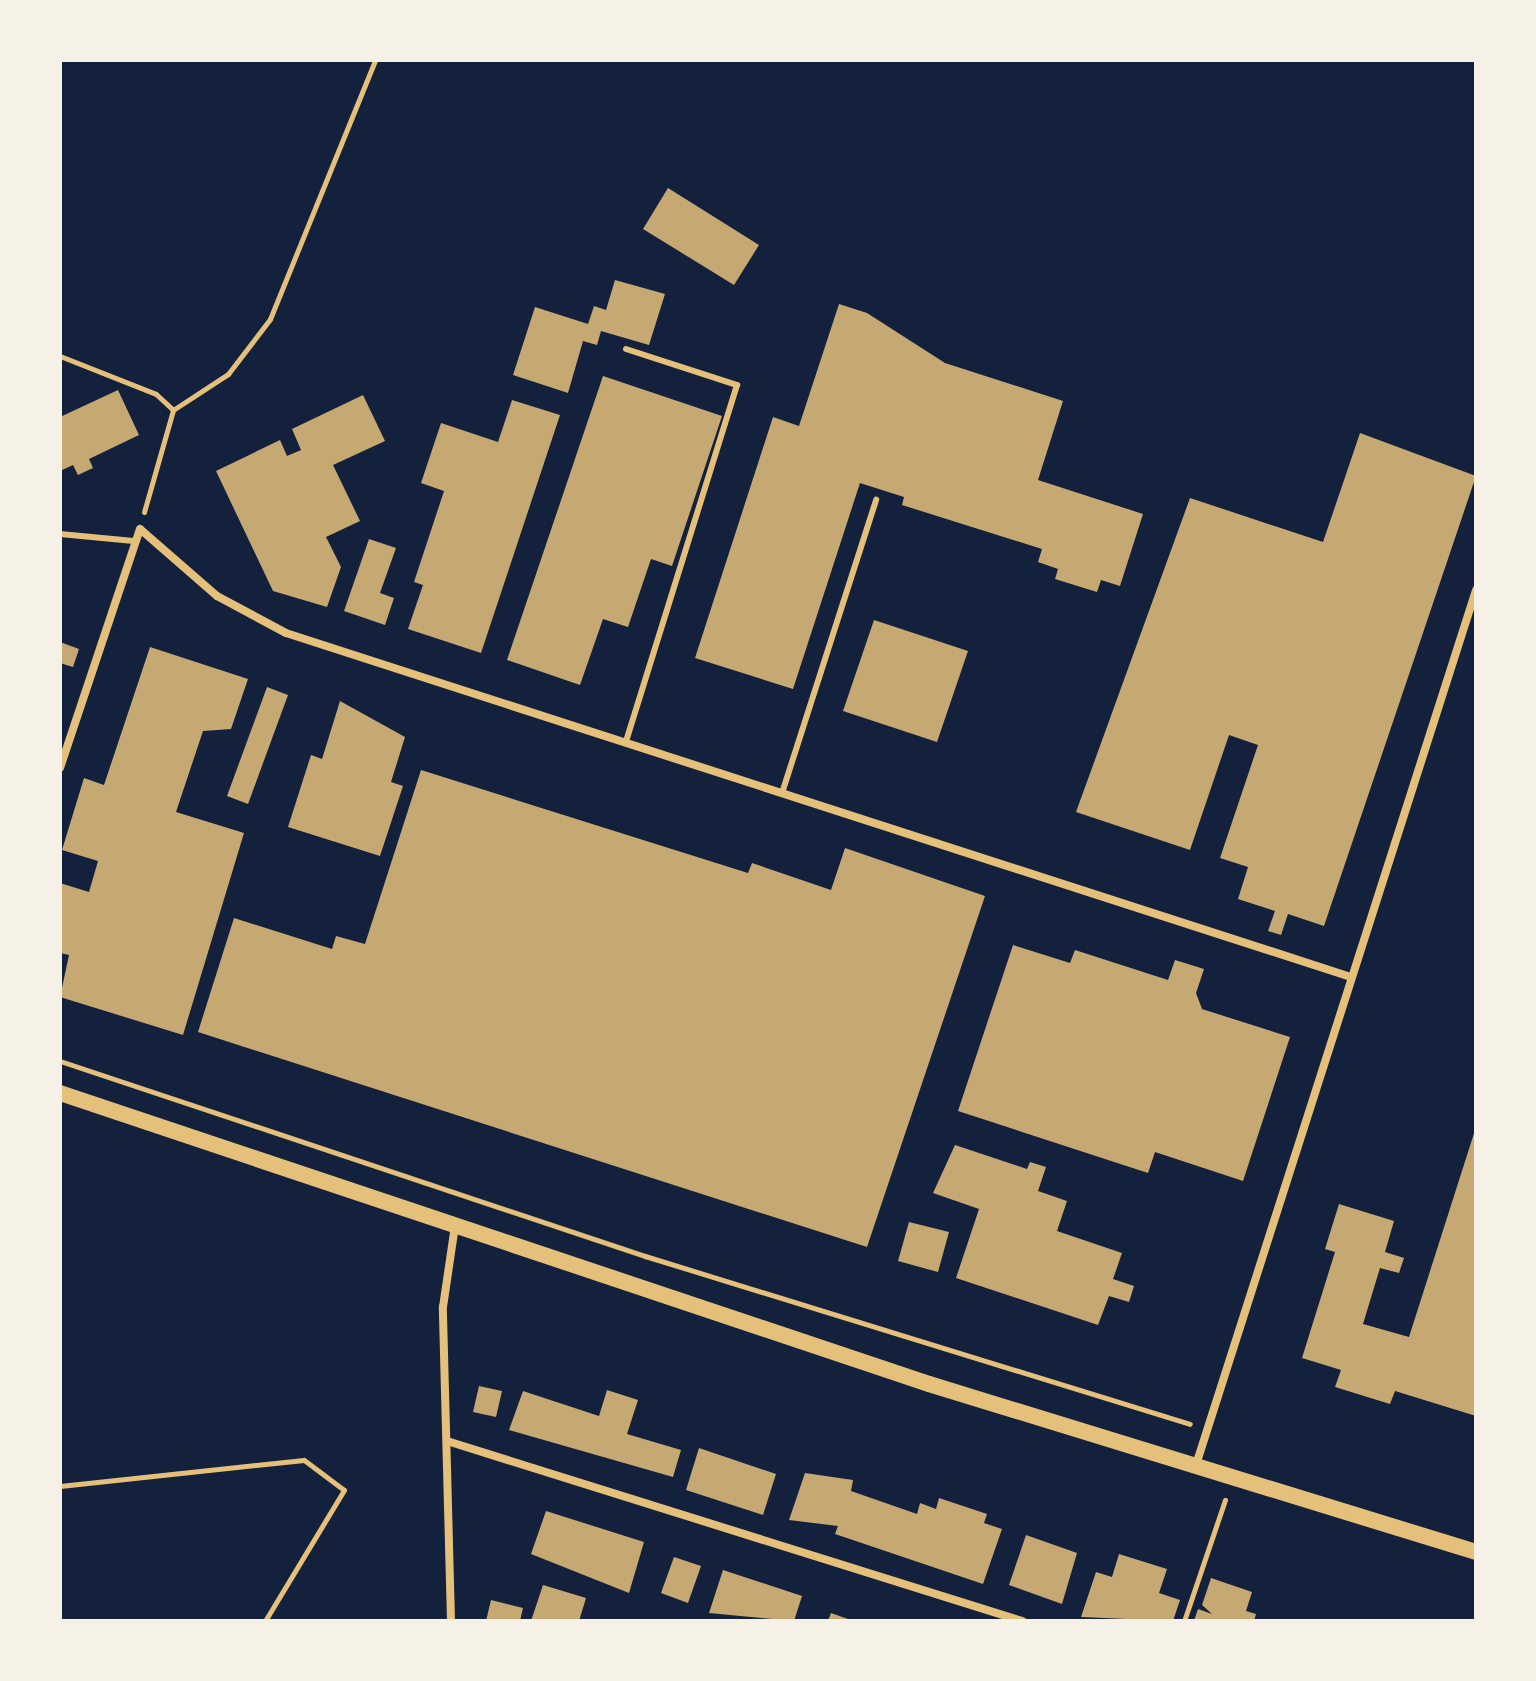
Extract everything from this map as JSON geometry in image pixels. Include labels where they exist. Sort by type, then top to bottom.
[{"type":"main road","points":[[60,1093],[1194,1469],[1476,1552]]},
{"type":"street","points":[[60,768],[140,529],[217,596],[286,633],[627,738],[1351,977]]},
{"type":"street","points":[[1194,1469],[1475,595]]},
{"type":"street","points":[[451,1621],[443,1307],[455,1226]]},
{"type":"street","points":[[447,1441],[1022,1621]]},
{"type":"lane","points":[[626,349],[737,385],[627,738]]},
{"type":"lane","points":[[783,790],[876,500]]},
{"type":"lane","points":[[60,534],[134,541]]},
{"type":"path","points":[[140,529],[173,410],[228,374],[270,319],[375,60]]},
{"type":"path","points":[[60,356],[156,394],[173,410]]},
{"type":"path","points":[[60,1061],[645,1256],[1207,1430]]},
{"type":"path","points":[[60,1486],[304,1460],[344,1490],[265,1621]]},
{"type":"path","points":[[1184,1621],[1231,1480]]},
{"type":"building","points":[[668,188],[759,245],[734,285],[643,229]]},
{"type":"building","points":[[615,280],[665,294],[649,345],[601,331],[597,345],[583,341],[568,393],[513,375],[535,307],[588,324],[594,306],[606,310]]},
{"type":"building","points":[[839,304],[867,313],[945,363],[1063,401],[1038,480],[1143,514],[1120,586],[1101,580],[1097,592],[1055,579],[1058,569],[1038,562],[1042,549],[902,505],[904,497],[860,483],[793,689],[695,658],[773,417],[799,426]]},
{"type":"building","points":[[603,376],[722,416],[672,566],[651,559],[628,627],[603,619],[580,685],[507,660]]},
{"type":"building","points":[[118,390],[139,435],[89,459],[93,468],[78,475],[73,465],[60,471],[60,417]]},
{"type":"building","points":[[363,395],[385,441],[333,465],[360,521],[326,537],[341,567],[327,607],[273,591],[216,471],[280,440],[287,456],[301,450],[292,429]]},
{"type":"building","points":[[512,400],[560,415],[481,653],[408,629],[423,585],[414,582],[444,491],[421,483],[441,423],[498,442]]},
{"type":"building","points":[[1360,433],[1476,476],[1324,926],[1288,914],[1281,935],[1268,931],[1275,911],[1238,899],[1248,867],[1220,858],[1258,745],[1229,735],[1190,850],[1076,812],[1190,498],[1323,542]]},
{"type":"building","points":[[369,539],[396,548],[380,593],[394,598],[385,625],[344,611]]},
{"type":"building","points":[[874,620],[968,651],[937,742],[843,711]]},
{"type":"building","points":[[60,642],[79,649],[73,667],[60,663]]},
{"type":"building","points":[[150,647],[248,679],[231,729],[203,731],[176,812],[244,833],[183,1035],[60,997],[69,955],[60,953],[60,883],[89,892],[98,861],[62,850],[84,778],[104,785]]},
{"type":"building","points":[[267,687],[288,695],[248,804],[227,796]]},
{"type":"building","points":[[340,701],[405,737],[391,782],[403,786],[380,856],[288,827],[311,755],[322,759]]},
{"type":"building","points":[[421,770],[748,873],[752,863],[831,890],[845,848],[985,896],[867,1247],[198,1032],[234,918],[332,949],[336,936],[365,944]]},
{"type":"building","points":[[1013,945],[1070,963],[1075,950],[1168,980],[1175,960],[1204,969],[1196,993],[1202,1009],[1290,1037],[1243,1181],[1155,1152],[1148,1173],[958,1111]]},
{"type":"building","points":[[1476,1127],[1476,1416],[1395,1391],[1390,1404],[1335,1387],[1341,1370],[1302,1358],[1335,1252],[1325,1249],[1339,1204],[1394,1221],[1385,1252],[1404,1258],[1399,1273],[1380,1268],[1363,1324],[1409,1337]]},
{"type":"building","points":[[955,1145],[1027,1169],[1030,1162],[1046,1167],[1038,1191],[1067,1201],[1057,1231],[1122,1253],[1113,1279],[1134,1286],[1129,1302],[1109,1296],[1098,1325],[956,1278],[979,1209],[933,1193]]},
{"type":"building","points":[[909,1222],[949,1232],[938,1272],[898,1261]]},
{"type":"building","points":[[479,1386],[502,1391],[496,1417],[473,1412]]},
{"type":"building","points":[[607,1390],[638,1400],[627,1434],[681,1450],[673,1477],[509,1430],[523,1391],[599,1416]]},
{"type":"building","points":[[699,1448],[776,1474],[763,1515],[686,1490]]},
{"type":"building","points":[[805,1473],[853,1480],[851,1491],[917,1514],[920,1503],[936,1509],[939,1498],[987,1514],[984,1523],[1002,1529],[983,1584],[835,1534],[838,1526],[789,1520]]},
{"type":"building","points":[[546,1511],[644,1542],[629,1593],[531,1554]]},
{"type":"building","points":[[1026,1535],[1077,1553],[1062,1604],[1009,1585]]},
{"type":"building","points":[[1119,1554],[1167,1569],[1159,1593],[1180,1600],[1173,1621],[1081,1617],[1096,1572],[1112,1577]]},
{"type":"building","points":[[674,1557],[701,1566],[688,1603],[661,1593]]},
{"type":"building","points":[[723,1570],[802,1596],[794,1621],[709,1613]]},
{"type":"building","points":[[1211,1578],[1252,1592],[1246,1611],[1256,1614],[1254,1621],[1194,1621],[1198,1609],[1212,1614],[1202,1605]]},
{"type":"building","points":[[543,1585],[586,1598],[579,1621],[531,1621]]},
{"type":"building","points":[[491,1600],[523,1608],[520,1621],[486,1621]]},
{"type":"building","points":[[831,1613],[848,1619],[828,1621]]}]
